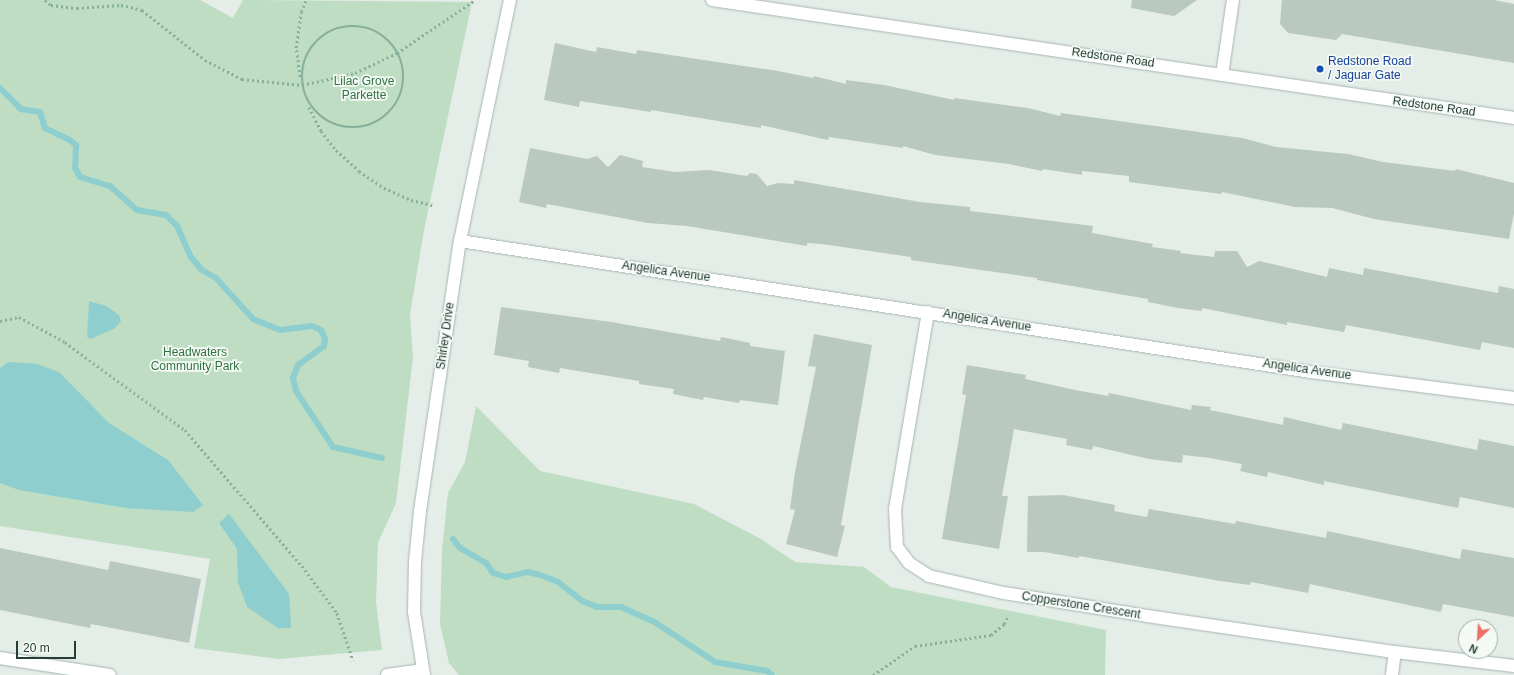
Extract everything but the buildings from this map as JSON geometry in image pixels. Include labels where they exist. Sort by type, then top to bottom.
[{"type":"street","name":"Shirley Drive","points":[[423,673],[414,612],[415,562],[460,241],[510,0]]},
{"type":"street","name":"Redstone Road","points":[[712,0],[1514,118]]},
{"type":"street","points":[[1222,75],[1233,0]]},
{"type":"street","name":"Angelica Avenue","points":[[460,241],[1311,372],[1514,398]]},
{"type":"street","name":"Copperstone Crescent","points":[[928,312],[895,509],[897,547],[909,563],[929,576],[1004,593],[1395,652],[1514,666]]},
{"type":"street","points":[[1392,675],[1395,652]]},
{"type":"street","points":[[0,658],[110,675]]},
{"type":"street","points":[[387,675],[423,673]]},
{"type":"path","points":[[45,0],[51,6],[77,8],[121,5],[142,10],[206,60],[242,79],[302,85],[355,74],[397,53],[474,0]]},
{"type":"path","points":[[306,0],[301,12],[296,48],[304,94],[321,131],[336,150],[359,171],[384,188],[411,200],[432,205]]},
{"type":"path","points":[[302,85],[303,64],[309,50],[319,38],[332,30],[346,26],[372,30],[391,43],[397,53],[404,73],[403,90],[396,106],[384,118],[369,126],[353,129],[336,126],[321,118],[310,107],[304,94]]},
{"type":"path","points":[[0,321],[19,317],[65,342],[185,430],[302,566],[337,613],[353,660]]},
{"type":"path","points":[[873,675],[915,646],[991,635],[1004,624],[1007,618]]},
{"type":"green space","name":"Headwaters Community Park","points":[[0,0],[200,0],[233,18],[243,0],[472,2],[424,230],[410,314],[413,357],[396,503],[378,543],[376,602],[382,650],[278,659],[194,648],[210,559],[0,526]]},
{"type":"green space","points":[[476,406],[540,471],[694,504],[761,539],[795,562],[864,567],[891,587],[1106,630],[1105,675],[459,675],[449,663],[440,624],[442,550],[448,493],[465,462]]},
{"type":"water","points":[[89,301],[106,306],[119,315],[121,321],[115,328],[91,339],[87,337]]},
{"type":"water","points":[[8,362],[37,364],[59,372],[109,423],[168,460],[203,505],[193,512],[126,508],[19,490],[0,483],[0,368]]},
{"type":"water","points":[[229,514],[289,594],[291,628],[278,628],[247,607],[238,582],[237,549],[219,523]]},
{"type":"waterway","points":[[0,88],[21,109],[40,112],[45,128],[70,140],[76,145],[75,168],[80,177],[110,186],[137,210],[166,215],[177,226],[191,257],[202,270],[216,278],[253,319],[280,330],[312,326],[321,330],[325,339],[324,346],[298,365],[293,378],[296,391],[333,447],[382,458]]},
{"type":"waterway","points":[[453,539],[460,548],[486,563],[493,573],[506,577],[528,572],[540,575],[558,582],[582,601],[598,607],[621,607],[653,621],[715,662],[767,671],[772,675]]},
{"type":"place","name":"Redstone Road / Jaguar Gate","points":[[1320,69]]},
{"type":"park label","name":"Lilac Grove Parkette","points":[[364,89]]}]
